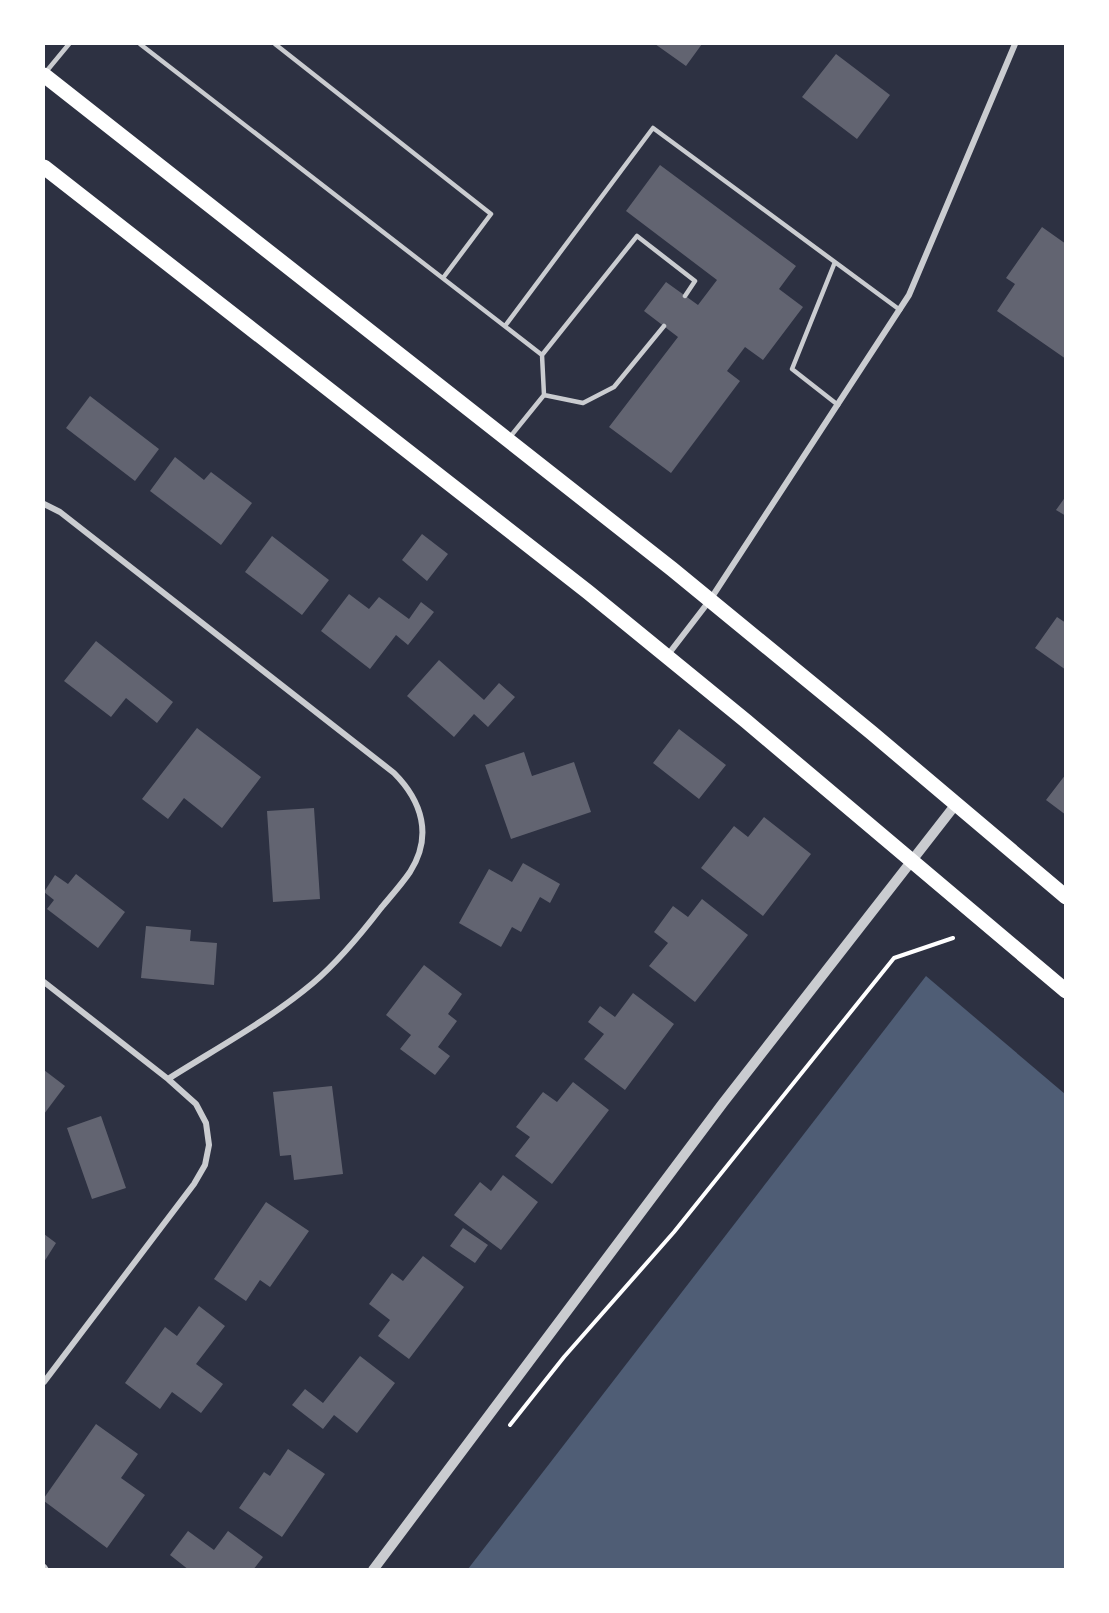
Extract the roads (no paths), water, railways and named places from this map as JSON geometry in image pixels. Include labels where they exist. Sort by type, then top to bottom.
[{"type":"main road","points":[[44,75],[710,600],[1065,897]]},
{"type":"main road","points":[[44,167],[588,592],[912,860],[1065,991]]},
{"type":"street","points":[[666,656],[710,600],[909,295],[1015,44]]},
{"type":"street","points":[[44,504],[60,512],[394,773],[408,787],[419,807],[423,829],[420,851],[410,871],[355,941],[314,982],[272,1014],[168,1079]]},
{"type":"street","points":[[373,1569],[723,1103],[956,804]]},
{"type":"street","points":[[44,982],[168,1079],[196,1104],[206,1123],[208,1144],[205,1165],[194,1184],[44,1382]]},
{"type":"lane","points":[[44,75],[69,44]]},
{"type":"lane","points":[[140,44],[542,355]]},
{"type":"lane","points":[[275,44],[491,214],[443,278]]},
{"type":"lane","points":[[505,326],[653,128],[900,310]]},
{"type":"lane","points":[[508,439],[544,395],[542,355],[637,236],[695,281],[686,296]]},
{"type":"lane","points":[[835,262],[792,369],[838,405]]},
{"type":"lane","points":[[544,395],[583,404],[614,387],[664,326]]},
{"type":"water","points":[[926,976],[1065,1094],[1065,1569],[468,1569]]}]
